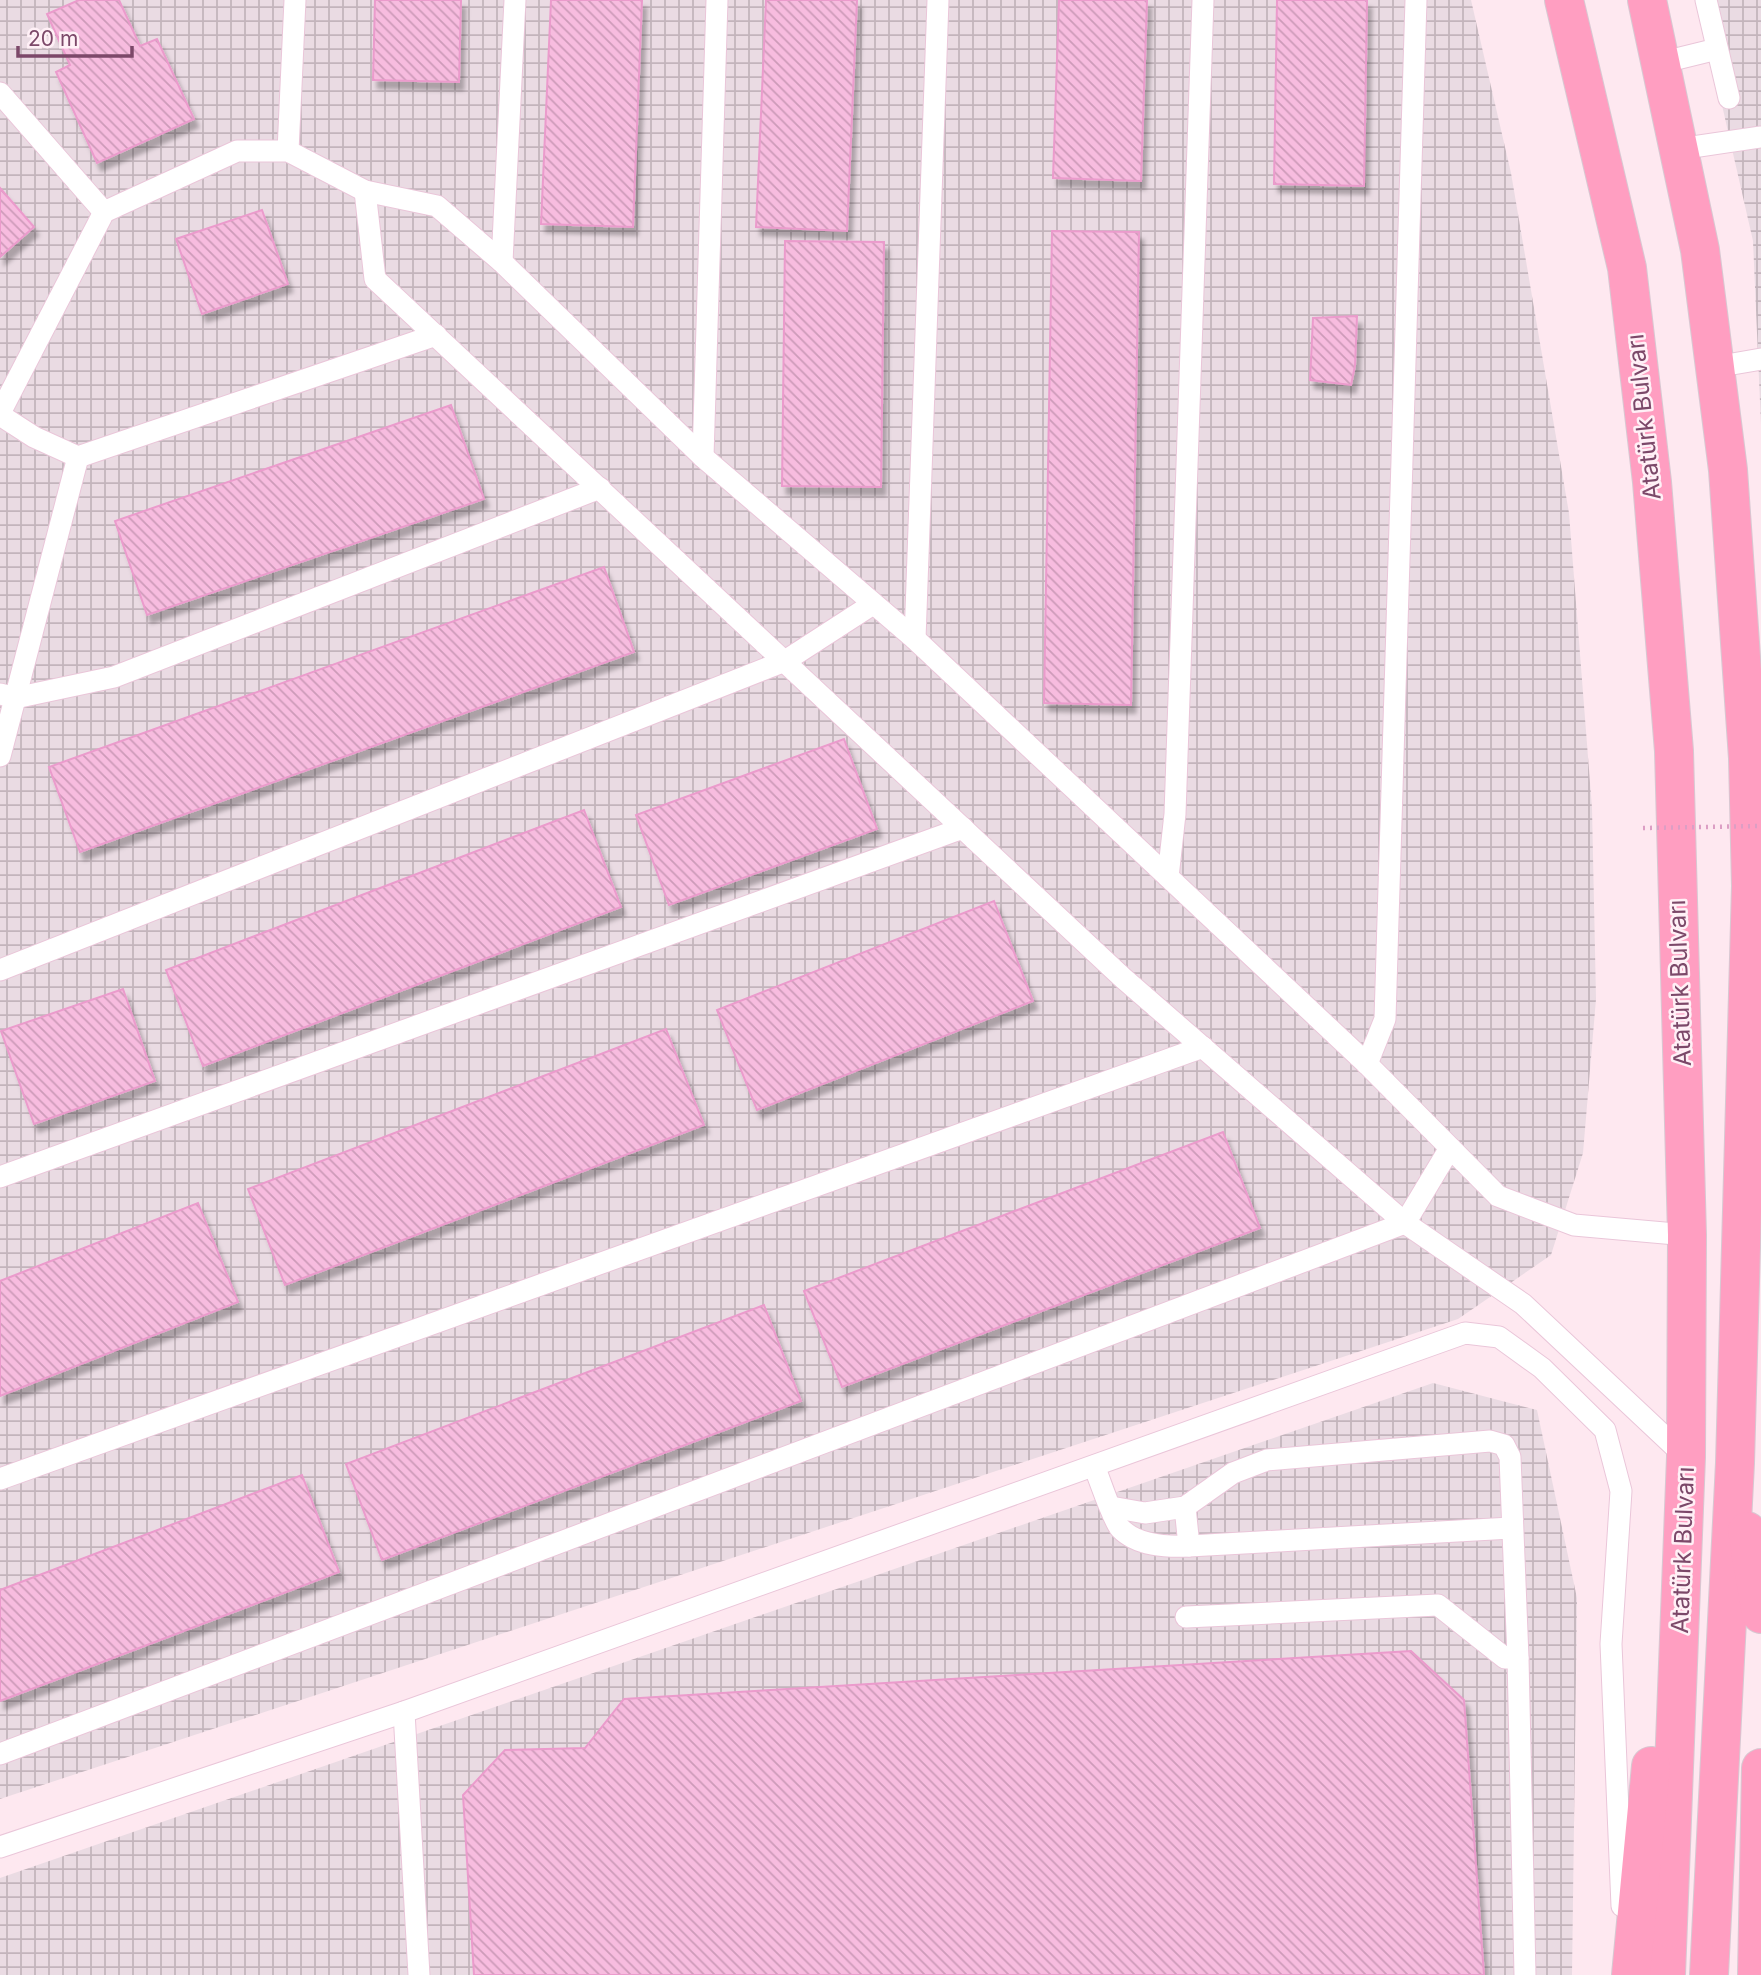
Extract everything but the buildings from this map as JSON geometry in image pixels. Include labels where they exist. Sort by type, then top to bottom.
[{"type":"main road","name":"Atatürk Bulvarı","points":[[1564,0],[1628,268],[1652,482],[1674,751],[1687,1235],[1686,1457],[1667,1975]]},
{"type":"main road","name":"Atatürk Bulvarı","points":[[1647,0],[1700,250],[1728,470],[1748,758],[1751,886],[1751,1208],[1709,1975]]},
{"type":"main road","points":[[1735,1463],[1755,1543],[1761,1614]]},
{"type":"main road","points":[[1631,1975],[1656,1716],[1684,1539]]},
{"type":"main road","points":[[1757,1975],[1761,1768]]},
{"type":"lane","points":[[288,151],[295,0]]},
{"type":"lane","points":[[502,262],[515,0]]},
{"type":"lane","points":[[703,457],[717,0]]},
{"type":"lane","points":[[915,639],[938,0]]},
{"type":"lane","points":[[1168,877],[1175,814],[1203,0]]},
{"type":"lane","points":[[1367,1064],[1385,1019],[1416,0]]},
{"type":"lane","points":[[1706,0],[1729,98]]},
{"type":"lane","points":[[1660,63],[1717,49]]},
{"type":"lane","points":[[0,93],[104,212]]},
{"type":"lane","points":[[1679,149],[1761,136]]},
{"type":"lane","points":[[436,335],[78,457],[34,437],[0,414],[104,212],[237,151],[288,151],[365,191],[437,206],[502,262],[703,457],[915,639],[1367,1064],[1497,1196],[1574,1225],[1687,1235]]},
{"type":"lane","points":[[365,191],[375,279],[1123,978],[1405,1223],[1523,1304],[1686,1457]]},
{"type":"lane","points":[[1715,367],[1761,359]]},
{"type":"lane","points":[[0,756],[8,696],[78,457]]},
{"type":"lane","points":[[8,696],[114,677],[600,488]]},
{"type":"lane","points":[[0,970],[785,661],[873,604]]},
{"type":"lane","points":[[0,1177],[962,828]]},
{"type":"lane","points":[[0,1479],[1203,1047]]},
{"type":"lane","points":[[0,1754],[1405,1223],[1450,1148]]},
{"type":"lane","points":[[0,1847],[404,1712],[1465,1333],[1499,1337],[1542,1368],[1605,1430],[1621,1491],[1611,1644],[1625,1975]]},
{"type":"lane","points":[[1111,1507],[1144,1513],[1185,1507],[1233,1473],[1267,1460],[1490,1441],[1504,1446],[1510,1457],[1518,1658],[1525,1975]]},
{"type":"lane","points":[[1094,1466],[1119,1527],[1137,1538],[1159,1546],[1511,1528]]},
{"type":"lane","points":[[1185,1507],[1189,1546]]},
{"type":"lane","points":[[1186,1617],[1438,1605],[1505,1658],[1518,1658]]},
{"type":"lane","points":[[404,1712],[419,1975]]},
{"type":"path","points":[[1643,828],[1761,826]]},
{"type":"shaded area","points":[[0,0],[1471,0],[1511,173],[1569,513],[1592,808],[1596,999],[1583,1153],[1551,1255],[1458,1319],[0,1799]]},
{"type":"shaded area","points":[[1698,0],[1761,0],[1761,425],[1753,241]]},
{"type":"shaded area","points":[[1433,1383],[1537,1410],[1577,1598],[1572,1975],[0,1975],[0,1878]]}]
